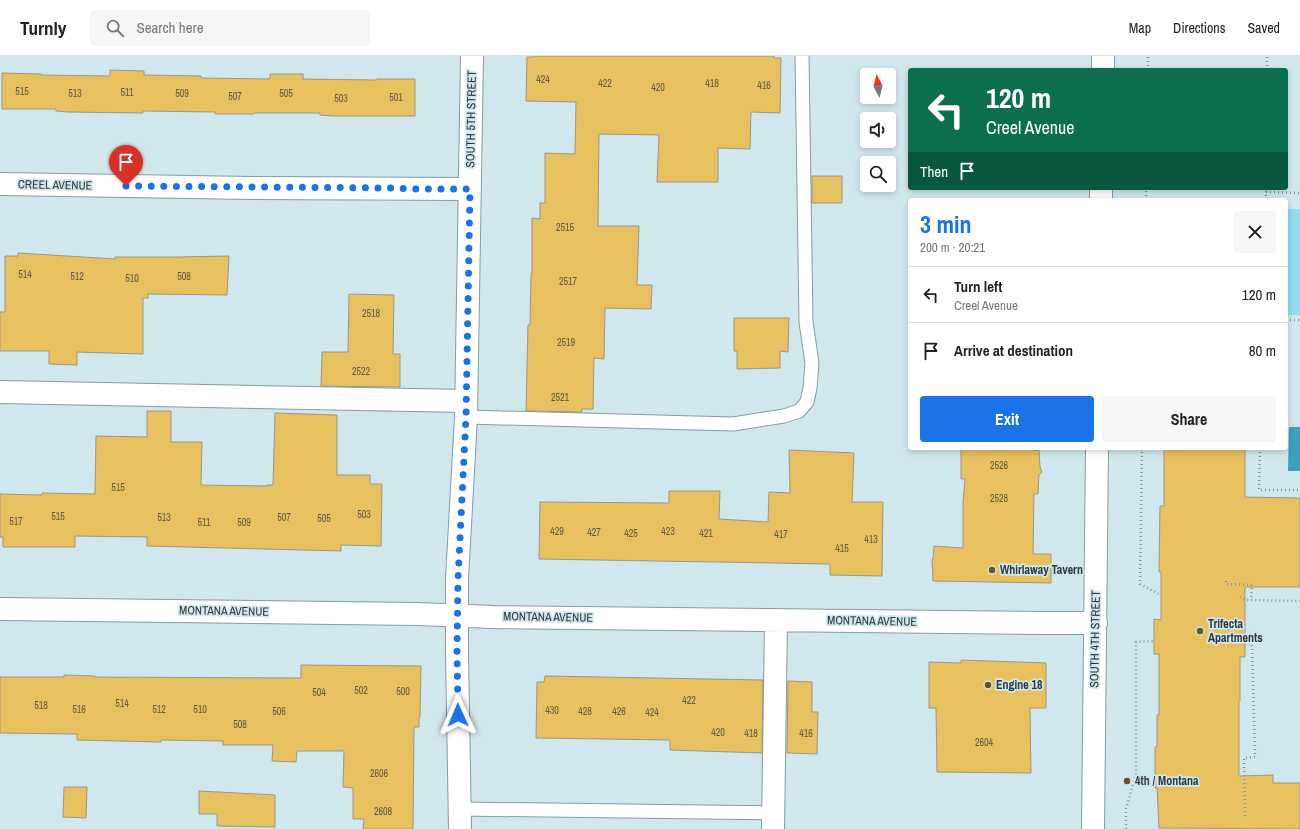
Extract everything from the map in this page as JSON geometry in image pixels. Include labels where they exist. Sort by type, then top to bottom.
[{"type":"street","name":"SOUTH 5TH STREET","points":[[460,819],[457,615],[466,409],[472,56]]},
{"type":"street","points":[[1103,56],[1103,68]]},
{"type":"street","name":"CREEL AVENUE","points":[[0,184],[252,188],[470,189]]},
{"type":"street","points":[[0,392],[466,409]]},
{"type":"street","name":"SOUTH 4TH STREET","points":[[1092,829],[1096,623],[1097,450]]},
{"type":"street","name":"MONTANA AVENUE","points":[[0,609],[457,615],[493,617],[1096,623]]},
{"type":"street","points":[[774,821],[776,620]]},
{"type":"lane","points":[[466,409],[733,424],[784,416],[798,412],[807,402],[812,363],[806,322],[802,56]]},
{"type":"lane","points":[[460,819],[774,821]]},
{"type":"path","points":[[1148,56],[1148,68]]},
{"type":"path","points":[[1267,56],[1267,68]]},
{"type":"path","points":[[1266,198],[1266,192],[1300,193]]},
{"type":"path","points":[[1288,320],[1300,320]]},
{"type":"path","points":[[1142,450],[1140,584],[1161,595]]},
{"type":"path","points":[[1260,450],[1259,490],[1300,490]]},
{"type":"path","points":[[1226,581],[1226,584],[1252,585],[1251,600]]},
{"type":"path","points":[[1240,597],[1246,600],[1300,601]]},
{"type":"path","points":[[1126,829],[1126,809],[1136,774],[1136,642],[1154,642]]},
{"type":"path","points":[[1245,643],[1252,644],[1255,757],[1244,758],[1245,816]]},
{"type":"shaded area","points":[[1288,209],[1300,209],[1300,315],[1288,315]]},
{"type":"shaded area","points":[[1289,427],[1300,427],[1300,471],[1288,471]]},
{"type":"building","points":[[774,56],[774,58],[781,58],[780,113],[751,112],[750,149],[718,148],[718,182],[657,182],[659,135],[599,134],[598,226],[639,226],[637,285],[652,285],[651,309],[605,308],[604,359],[594,358],[593,409],[582,409],[582,412],[526,411],[528,325],[530,325],[532,273],[532,218],[540,219],[540,203],[545,203],[545,153],[575,154],[576,102],[526,101],[527,57]]},
{"type":"building","points":[[110,70],[144,71],[144,75],[201,76],[201,78],[270,79],[270,74],[303,74],[303,79],[415,79],[415,116],[333,116],[320,115],[320,113],[215,114],[215,112],[143,111],[143,113],[68,112],[56,111],[56,109],[2,109],[2,73],[110,76]]},
{"type":"building","points":[[812,176],[842,176],[842,203],[812,203]]},
{"type":"building","points":[[18,253],[115,259],[115,257],[229,256],[227,295],[148,294],[148,298],[143,298],[143,354],[77,352],[77,365],[49,364],[49,351],[0,351],[0,312],[5,312],[5,256],[18,256]]},
{"type":"building","points":[[349,294],[394,295],[393,354],[400,354],[400,387],[321,386],[322,352],[348,352]]},
{"type":"building","points":[[734,318],[789,318],[788,352],[780,351],[780,368],[737,369],[737,351],[734,351]]},
{"type":"building","points":[[147,411],[171,411],[171,442],[202,442],[201,485],[273,485],[275,413],[337,415],[337,475],[370,475],[370,484],[382,484],[381,546],[341,545],[341,551],[147,546],[147,537],[75,536],[75,547],[3,547],[3,537],[0,537],[0,494],[95,494],[96,436],[147,437]]},
{"type":"building","points":[[789,450],[854,453],[852,502],[883,502],[882,576],[830,575],[830,564],[539,559],[540,502],[669,503],[669,491],[720,491],[719,519],[768,522],[769,492],[790,493]]},
{"type":"building","points":[[961,450],[1039,451],[1040,467],[1042,472],[1039,475],[1038,494],[1034,494],[1033,554],[1051,554],[1051,583],[933,581],[932,559],[934,546],[963,548],[963,502],[965,479],[961,479]]},
{"type":"building","name":"Trifecta Apartments","points":[[1164,450],[1245,450],[1245,497],[1300,498],[1300,587],[1245,587],[1245,657],[1240,657],[1239,776],[1273,775],[1273,783],[1300,783],[1300,829],[1159,828],[1157,788],[1155,788],[1155,747],[1157,747],[1157,715],[1159,715],[1159,654],[1154,654],[1154,619],[1161,620],[1161,572],[1159,572],[1160,506],[1164,506]]},
{"type":"building","points":[[961,660],[1046,663],[1046,708],[1030,708],[1031,773],[937,772],[936,708],[929,708],[929,662],[961,663]]},
{"type":"building","points":[[301,665],[421,666],[419,727],[414,727],[413,829],[363,829],[364,819],[353,819],[353,788],[343,787],[344,751],[297,751],[296,762],[272,761],[273,745],[223,745],[223,741],[161,740],[161,742],[77,740],[77,734],[0,733],[0,677],[64,677],[64,675],[95,677],[301,678]]},
{"type":"building","points":[[545,676],[763,680],[762,753],[670,750],[670,740],[536,738],[537,682],[544,682]]},
{"type":"building","points":[[788,681],[812,682],[812,712],[818,712],[817,754],[787,753]]},
{"type":"building","points":[[64,787],[87,787],[86,818],[63,817]]},
{"type":"building","points":[[199,791],[275,795],[275,827],[217,826],[217,814],[199,814]]},
{"type":"place","name":"Whirlaway Tavern","points":[[992,570]]},
{"type":"place","name":"Trifecta Apartments","points":[[1200,631]]},
{"type":"place","name":"Engine 18","points":[[988,685]]},
{"type":"place","name":"4th / Montana","points":[[1127,781]]},
{"type":"route","points":[[126,186],[470,189],[466,417],[458,579],[458,715]]}]
